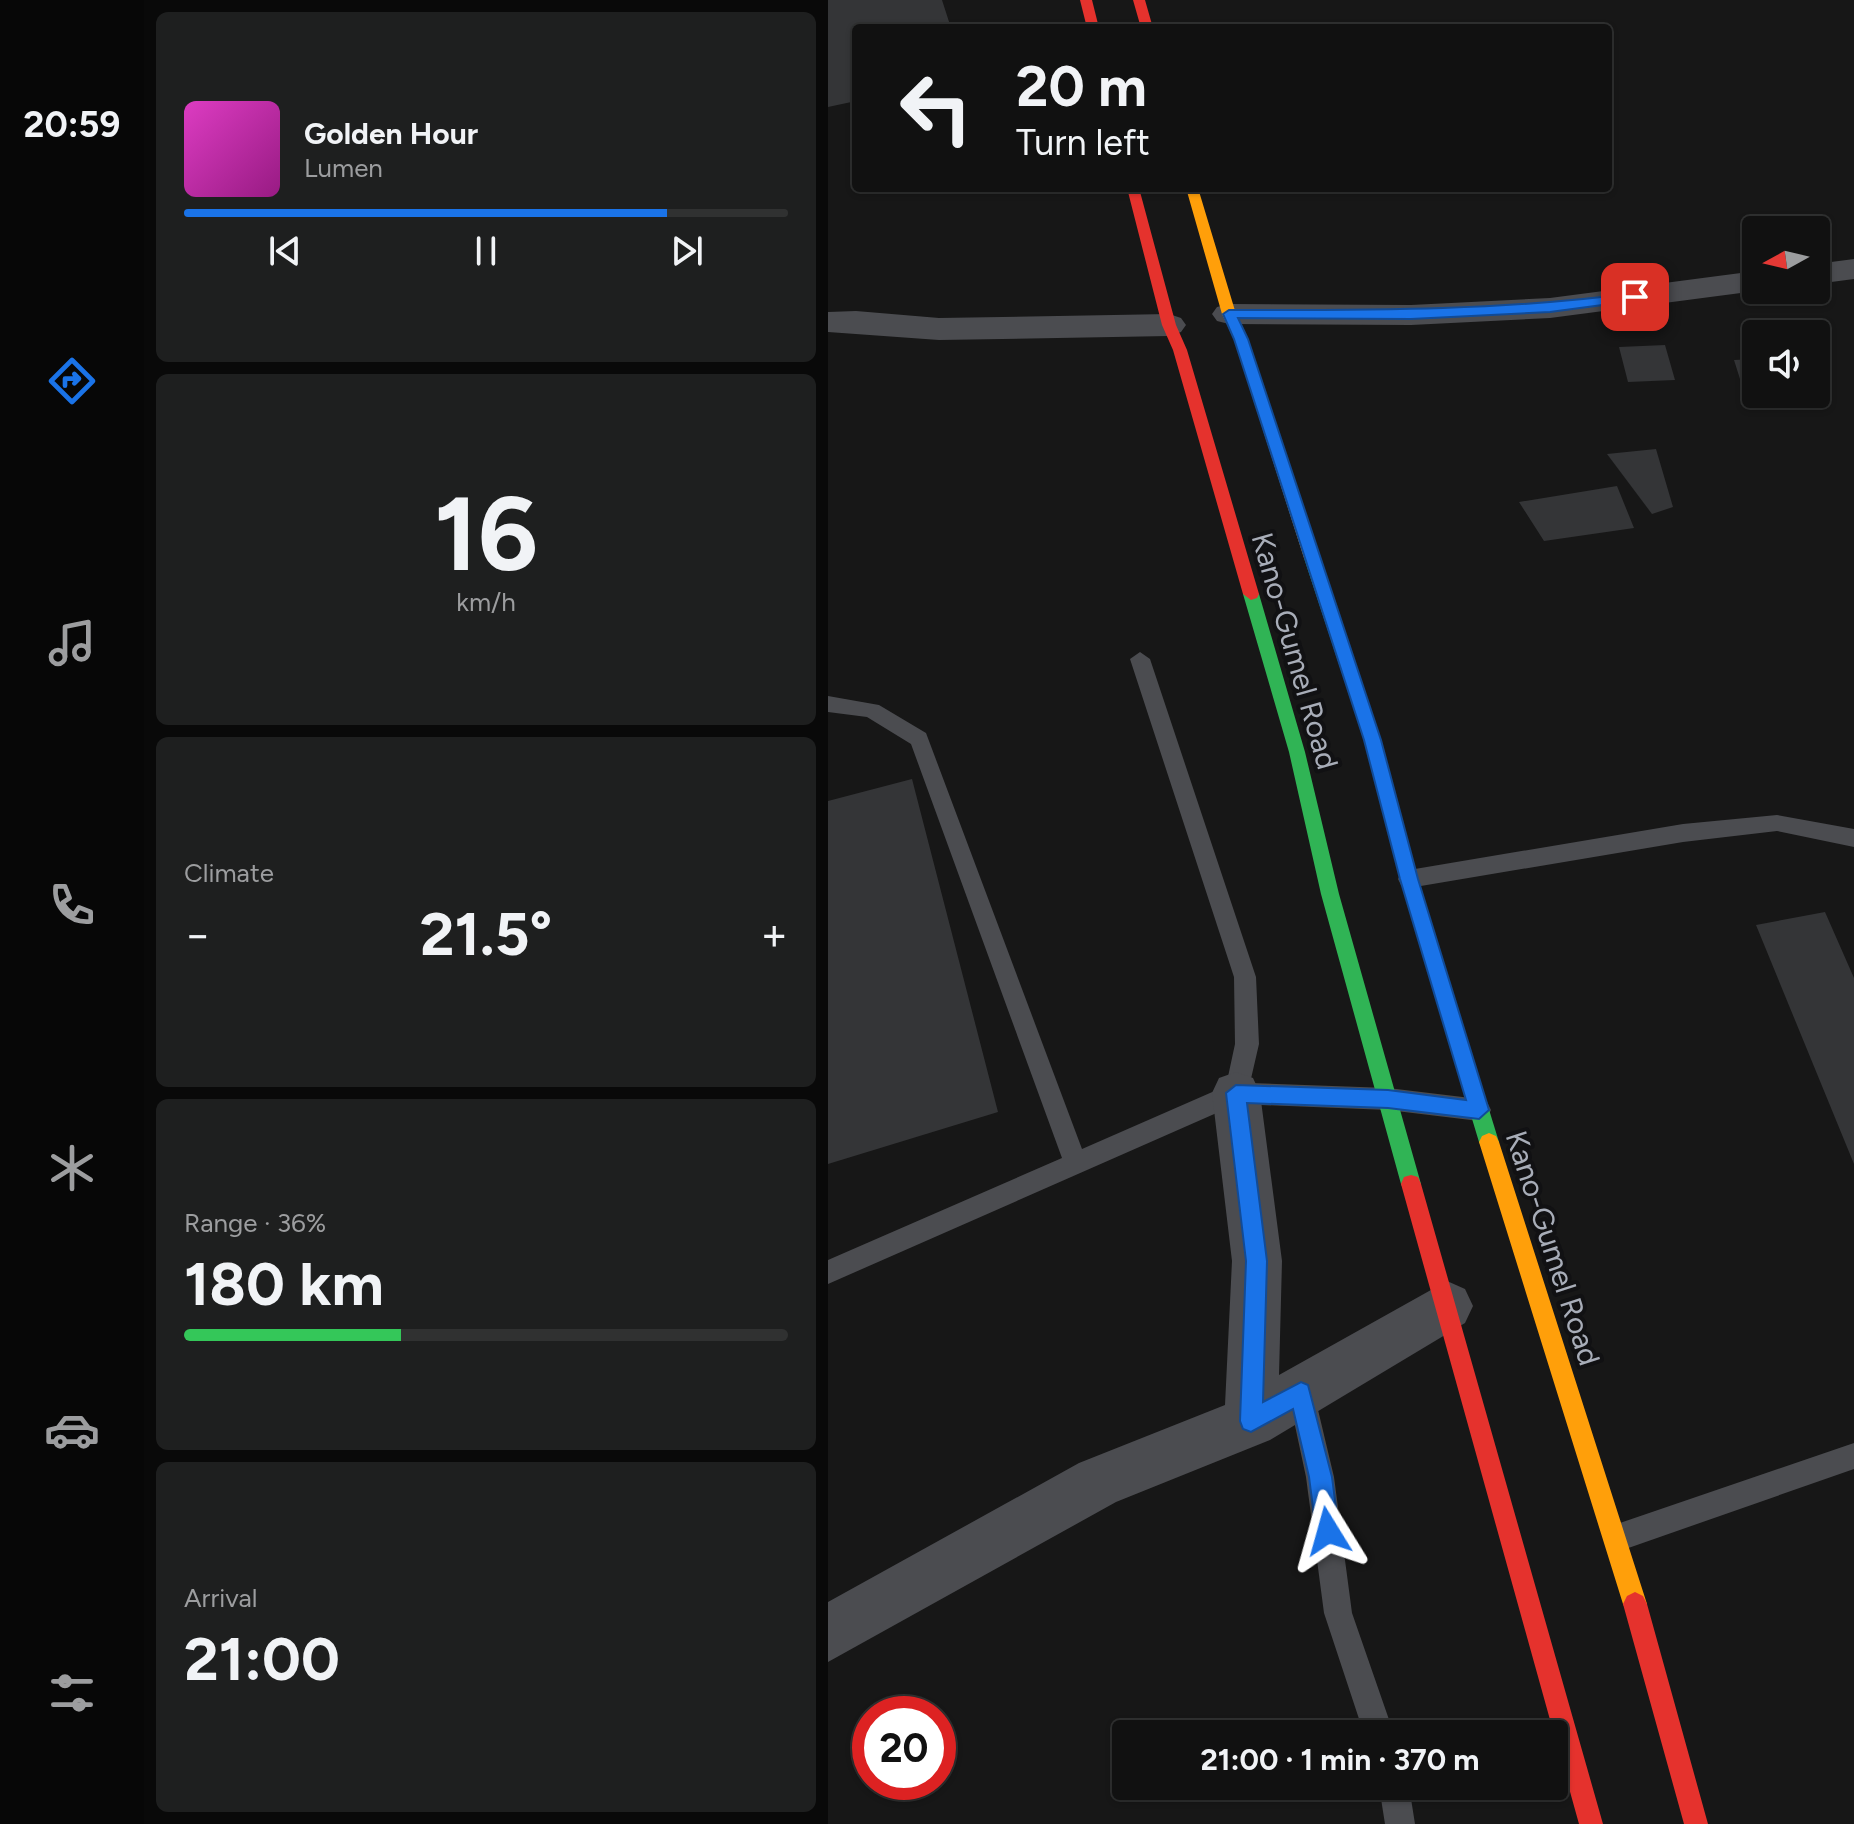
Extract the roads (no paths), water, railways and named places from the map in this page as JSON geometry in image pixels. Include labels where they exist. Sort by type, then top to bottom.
[{"type":"main road","points":[[1086,0],[1092,24]]},
{"type":"main road","points":[[1139,0],[1146,24]]},
{"type":"main road","name":"Kano-Gumel Road","points":[[1134,192],[1169,325],[1180,350],[1297,752],[1330,894],[1591,1824]]},
{"type":"main road","name":"Kano-Gumel Road","points":[[1193,192],[1229,314],[1241,339],[1372,740],[1409,879],[1479,1110],[1617,1538],[1696,1824]]},
{"type":"street","points":[[1830,272],[1854,269]]},
{"type":"street","points":[[1229,314],[1411,315],[1550,308],[1742,283]]},
{"type":"street","points":[[828,322],[880,321],[934,329],[1127,322],[1169,325]]},
{"type":"street","points":[[1236,1093],[1257,1261],[1251,1421]]},
{"type":"street","points":[[828,1633],[1098,1482],[1251,1421],[1447,1306]]},
{"type":"lane","points":[[1140,659],[1245,977],[1247,1044],[1236,1093]]},
{"type":"lane","points":[[828,704],[872,710],[919,739],[1076,1164]]},
{"type":"lane","points":[[1409,879],[1683,833],[1777,823],[1854,838]]},
{"type":"lane","points":[[828,1272],[1236,1093],[1388,1099],[1479,1110]]},
{"type":"lane","points":[[1301,1393],[1320,1477],[1338,1613],[1374,1720]]},
{"type":"lane","points":[[1617,1538],[1854,1456]]},
{"type":"lane","points":[[1396,1800],[1400,1824]]}]
